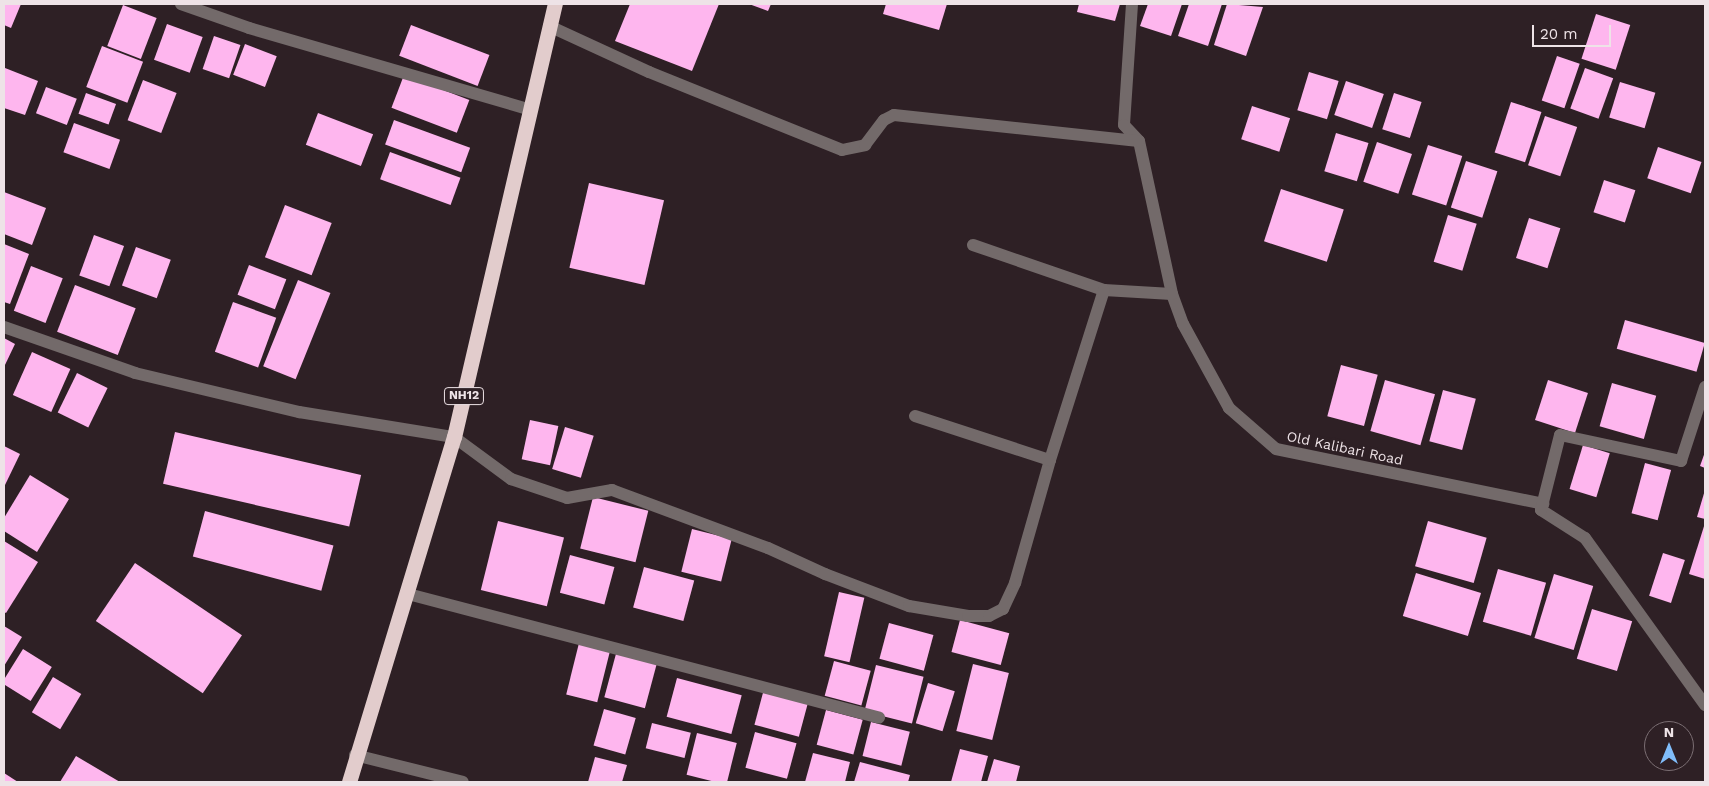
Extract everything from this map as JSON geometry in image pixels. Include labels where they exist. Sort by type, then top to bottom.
[{"type":"highway","name":"NH12","points":[[349,782],[355,755],[408,594],[454,437],[528,109],[554,4]]},
{"type":"street","points":[[181,4],[249,28],[528,109]]},
{"type":"street","name":"Old Kalibari Road","points":[[1132,4],[1124,126],[1139,141],[1172,294],[1183,324],[1229,408],[1276,449],[1543,504],[1541,510],[1585,538],[1705,705]]},
{"type":"street","points":[[549,26],[649,72],[842,150],[865,146],[884,120],[894,116],[1139,141]]},
{"type":"street","points":[[973,245],[1104,290],[1172,294]]},
{"type":"street","points":[[4,327],[135,373],[298,412],[454,437],[511,479],[567,498],[612,490],[768,548],[825,574],[909,606],[968,616],[989,616],[1003,609],[1015,583],[1050,460],[1104,290]]},
{"type":"street","points":[[1541,510],[1560,435],[1681,461],[1705,388]]},
{"type":"street","points":[[914,416],[1050,460]]},
{"type":"street","points":[[408,594],[879,718]]},
{"type":"street","points":[[355,755],[463,782]]},
{"type":"building","points":[[4,4],[21,4],[11,28],[4,25]]},
{"type":"building","points":[[630,4],[719,4],[692,71],[615,41]]},
{"type":"building","points":[[749,4],[771,4],[768,11]]},
{"type":"building","points":[[886,4],[947,4],[939,30],[883,14]]},
{"type":"building","points":[[1079,4],[1120,4],[1115,21],[1077,12]]},
{"type":"building","points":[[1148,4],[1182,4],[1171,36],[1140,26]]},
{"type":"building","points":[[1189,4],[1222,4],[1208,46],[1178,36]]},
{"type":"building","points":[[1227,4],[1263,7],[1246,56],[1214,45]]},
{"type":"building","points":[[123,5],[157,18],[141,59],[107,46]]},
{"type":"building","points":[[1596,14],[1630,25],[1616,70],[1581,59]]},
{"type":"building","points":[[167,24],[203,37],[190,73],[154,60]]},
{"type":"building","points":[[411,25],[489,55],[478,86],[399,56]]},
{"type":"building","points":[[214,36],[240,45],[229,78],[203,69]]},
{"type":"building","points":[[245,44],[277,56],[265,87],[233,75]]},
{"type":"building","points":[[102,46],[143,62],[127,103],[86,87]]},
{"type":"building","points":[[1557,56],[1580,64],[1564,108],[1542,100]]},
{"type":"building","points":[[5,68],[38,81],[25,115],[4,108]]},
{"type":"building","points":[[1585,68],[1613,78],[1598,119],[1570,108]]},
{"type":"building","points":[[1309,72],[1339,81],[1327,119],[1297,110]]},
{"type":"building","points":[[404,75],[469,100],[457,133],[391,108]]},
{"type":"building","points":[[143,80],[177,93],[161,133],[128,120]]},
{"type":"building","points":[[1346,81],[1384,94],[1372,128],[1334,115]]},
{"type":"building","points":[[1620,82],[1655,93],[1645,128],[1609,117]]},
{"type":"building","points":[[46,87],[77,99],[67,125],[36,113]]},
{"type":"building","points":[[86,93],[116,104],[109,125],[78,114]]},
{"type":"building","points":[[1394,93],[1422,102],[1410,138],[1382,129]]},
{"type":"building","points":[[1511,102],[1541,112],[1525,162],[1495,152]]},
{"type":"building","points":[[1252,106],[1290,118],[1279,152],[1241,139]]},
{"type":"building","points":[[318,113],[373,134],[361,166],[306,145]]},
{"type":"building","points":[[1545,116],[1577,127],[1560,176],[1528,165]]},
{"type":"building","points":[[394,120],[470,148],[461,172],[385,144]]},
{"type":"building","points":[[74,123],[120,140],[109,169],[63,152]]},
{"type":"building","points":[[1336,133],[1369,143],[1357,181],[1324,171]]},
{"type":"building","points":[[1377,142],[1412,154],[1398,194],[1363,182]]},
{"type":"building","points":[[1428,145],[1462,156],[1446,206],[1412,194]]},
{"type":"building","points":[[1658,147],[1701,162],[1691,193],[1647,178]]},
{"type":"building","points":[[390,152],[460,178],[451,205],[380,179]]},
{"type":"building","points":[[1466,161],[1497,171],[1482,218],[1451,208]]},
{"type":"building","points":[[1604,180],[1635,190],[1625,223],[1593,212]]},
{"type":"building","points":[[589,183],[664,200],[644,285],[569,268]]},
{"type":"building","points":[[1281,189],[1344,209],[1327,262],[1264,241]]},
{"type":"building","points":[[4,192],[46,208],[32,245],[4,234]]},
{"type":"building","points":[[285,205],[332,223],[312,275],[265,257]]},
{"type":"building","points":[[1448,215],[1477,224],[1462,271],[1434,262]]},
{"type":"building","points":[[1529,218],[1560,228],[1547,268],[1516,258]]},
{"type":"building","points":[[94,235],[124,246],[109,286],[79,275]]},
{"type":"building","points":[[4,244],[29,254],[10,304],[4,302]]},
{"type":"building","points":[[136,247],[171,260],[157,298],[122,286]]},
{"type":"building","points":[[249,265],[286,279],[275,309],[238,295]]},
{"type":"building","points":[[31,266],[63,278],[46,323],[14,311]]},
{"type":"building","points":[[298,280],[330,293],[296,379],[263,366]]},
{"type":"building","points":[[75,285],[136,308],[118,355],[57,332]]},
{"type":"building","points":[[233,302],[276,318],[258,368],[215,352]]},
{"type":"building","points":[[1625,320],[1705,343],[1697,372],[1617,349]]},
{"type":"building","points":[[4,338],[15,344],[4,367]]},
{"type":"building","points":[[32,352],[70,369],[51,412],[13,395]]},
{"type":"building","points":[[1341,365],[1378,375],[1364,426],[1327,416]]},
{"type":"building","points":[[77,373],[108,388],[88,427],[58,413]]},
{"type":"building","points":[[1385,380],[1435,394],[1420,445],[1370,431]]},
{"type":"building","points":[[1548,380],[1588,393],[1575,433],[1535,420]]},
{"type":"building","points":[[1612,383],[1656,396],[1644,439],[1600,426]]},
{"type":"building","points":[[1443,390],[1476,399],[1462,450],[1429,441]]},
{"type":"building","points":[[530,420],[558,426],[550,465],[522,459]]},
{"type":"building","points":[[565,427],[594,436],[581,478],[552,469]]},
{"type":"building","points":[[175,432],[361,475],[349,527],[163,484]]},
{"type":"building","points":[[1583,445],[1610,453],[1596,497],[1570,489]]},
{"type":"building","points":[[4,446],[20,454],[5,485],[4,484]]},
{"type":"building","points":[[1705,452],[1705,468],[1700,466]]},
{"type":"building","points":[[1645,463],[1671,470],[1658,520],[1632,513]]},
{"type":"building","points":[[30,475],[69,499],[37,552],[4,531],[4,518]]},
{"type":"building","points":[[1705,490],[1705,519],[1697,517]]},
{"type":"building","points":[[593,497],[648,511],[635,562],[580,548]]},
{"type":"building","points":[[205,511],[333,545],[321,591],[193,556]]},
{"type":"building","points":[[498,521],[564,537],[547,606],[481,590]]},
{"type":"building","points":[[1428,521],[1487,538],[1474,583],[1415,566]]},
{"type":"building","points":[[1705,523],[1705,579],[1689,574]]},
{"type":"building","points":[[692,529],[732,539],[721,582],[681,572]]},
{"type":"building","points":[[4,541],[38,562],[6,613],[4,612]]},
{"type":"building","points":[[1663,553],[1685,560],[1671,603],[1649,596]]},
{"type":"building","points":[[570,555],[614,567],[604,605],[560,593]]},
{"type":"building","points":[[135,563],[242,635],[203,693],[96,621]]},
{"type":"building","points":[[644,567],[694,580],[683,621],[633,608]]},
{"type":"building","points":[[1498,569],[1546,583],[1531,636],[1483,622]]},
{"type":"building","points":[[1416,573],[1481,593],[1468,636],[1403,616]]},
{"type":"building","points":[[1554,574],[1593,586],[1574,650],[1534,638]]},
{"type":"building","points":[[839,592],[864,598],[849,662],[824,656]]},
{"type":"building","points":[[1592,609],[1632,621],[1617,671],[1577,659]]},
{"type":"building","points":[[960,620],[1009,633],[1001,665],[951,652]]},
{"type":"building","points":[[889,623],[933,635],[924,671],[879,659]]},
{"type":"building","points":[[4,626],[22,637],[4,666]]},
{"type":"building","points":[[579,643],[610,651],[597,702],[566,694]]},
{"type":"building","points":[[23,649],[52,667],[31,701],[4,684],[4,679]]},
{"type":"building","points":[[617,650],[658,661],[645,708],[604,697]]},
{"type":"building","points":[[834,661],[871,671],[861,706],[825,696]]},
{"type":"building","points":[[973,664],[1009,673],[992,740],[956,731]]},
{"type":"building","points":[[876,665],[924,677],[912,723],[864,712]]},
{"type":"building","points":[[53,677],[81,694],[60,729],[32,712]]},
{"type":"building","points":[[677,678],[742,695],[731,734],[667,717]]},
{"type":"building","points":[[928,683],[955,691],[942,731],[916,723]]},
{"type":"building","points":[[764,689],[808,701],[799,737],[754,725]]},
{"type":"building","points":[[604,709],[636,718],[625,755],[594,746]]},
{"type":"building","points":[[826,710],[863,720],[853,755],[817,745]]},
{"type":"building","points":[[871,722],[910,732],[901,766],[863,756]]},
{"type":"building","points":[[652,723],[691,733],[685,758],[646,748]]},
{"type":"building","points":[[755,732],[797,743],[787,779],[745,768]]},
{"type":"building","points":[[697,733],[737,743],[727,782],[716,782],[687,775]]},
{"type":"building","points":[[960,749],[988,756],[981,782],[951,782]]},
{"type":"building","points":[[813,753],[850,762],[845,782],[805,782]]},
{"type":"building","points":[[76,756],[120,782],[60,782]]},
{"type":"building","points":[[595,757],[627,765],[622,782],[588,782]]},
{"type":"building","points":[[994,759],[1020,766],[1016,782],[987,782]]},
{"type":"building","points":[[860,762],[910,775],[908,782],[854,782]]},
{"type":"building","points":[[4,773],[18,782],[4,782]]}]
